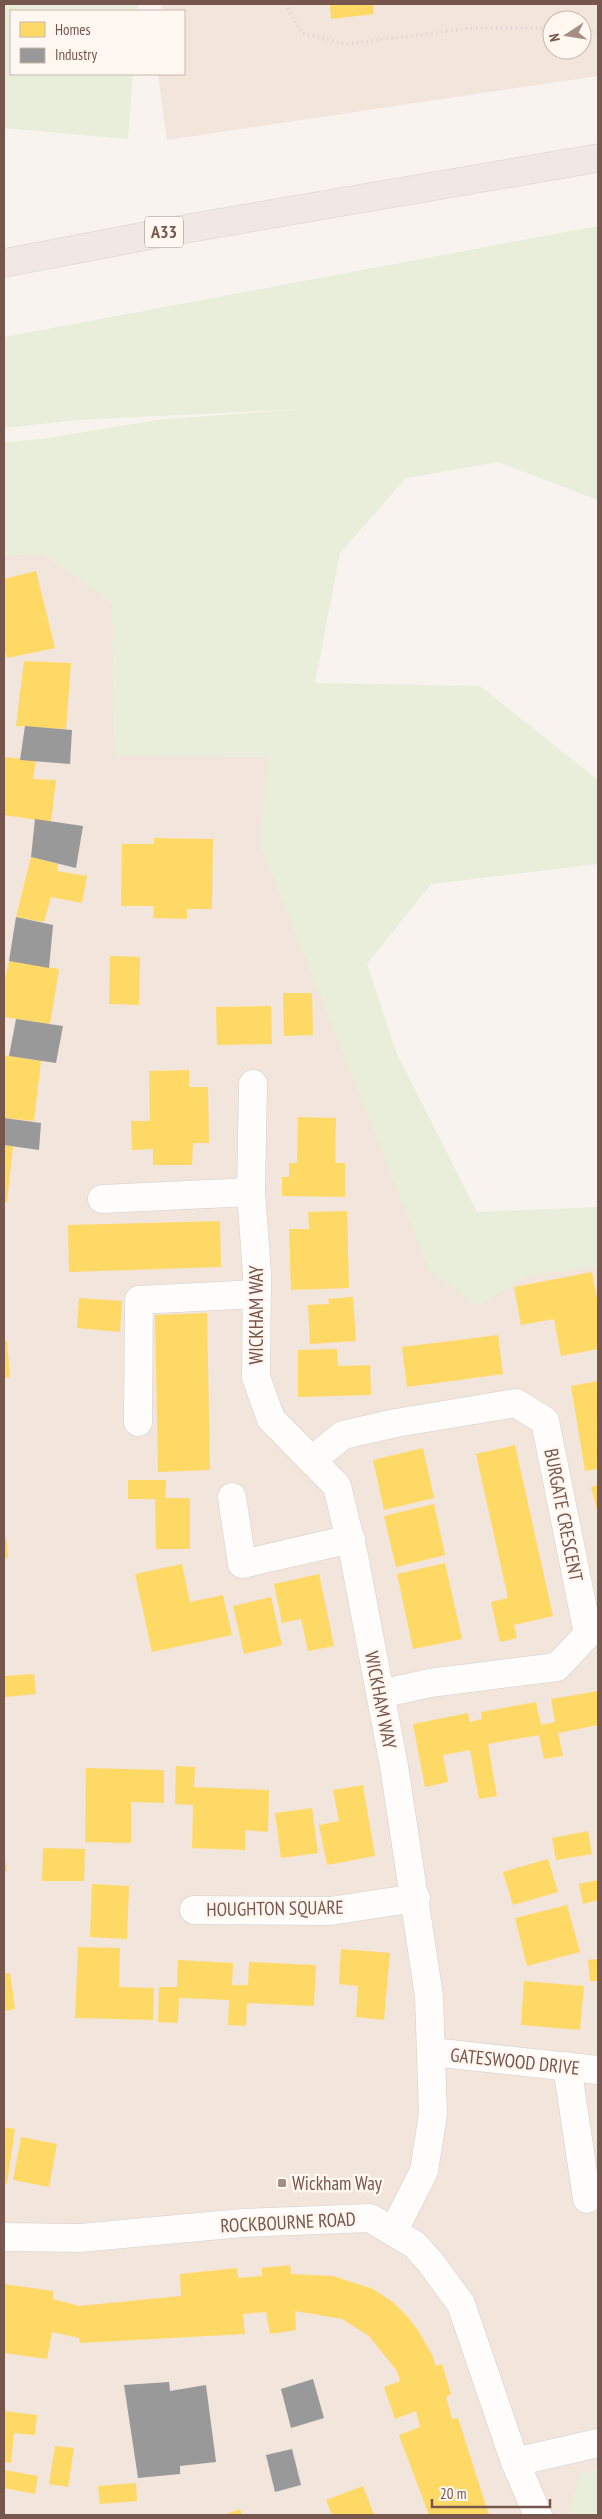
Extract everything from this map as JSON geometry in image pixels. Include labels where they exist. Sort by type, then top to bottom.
[{"type":"highway","name":"A33","points":[[4,263],[177,230],[598,158]]},
{"type":"street","name":"WICKHAM WAY","points":[[253,1084],[251,1192],[256,1294],[256,1377],[270,1419],[338,1486],[351,1539],[394,1766],[416,1898],[429,1996],[433,2114],[424,2171],[393,2232]]},
{"type":"street","points":[[102,1199],[251,1192]]},
{"type":"street","points":[[138,1422],[139,1300],[256,1294]]},
{"type":"street","name":"BURGATE CRESCENT","points":[[312,1460],[343,1436],[396,1423],[507,1404],[516,1403],[545,1421],[588,1634],[557,1666],[430,1683],[380,1694]]},
{"type":"street","points":[[232,1497],[242,1564],[351,1539]]},
{"type":"street","name":"HOUGHTON SQUARE","points":[[194,1910],[330,1911],[416,1898]]},
{"type":"street","name":"GATESWOOD DRIVE","points":[[432,2052],[598,2070]]},
{"type":"street","points":[[567,2066],[587,2199]]},
{"type":"street","name":"ROCKBOURNE ROAD","points":[[4,2237],[80,2238],[242,2223],[370,2218],[415,2245],[431,2263],[461,2304],[515,2462],[538,2515]]},
{"type":"street","points":[[515,2462],[598,2443]]},
{"type":"path","points":[[285,4],[302,33],[345,44],[474,28],[542,28]]},
{"type":"shaded area","points":[[162,4],[598,4],[598,76],[167,140],[158,75],[185,75],[185,10],[161,10]]},
{"type":"shaded area","points":[[43,553],[112,602],[115,755],[269,757],[439,1241],[598,1244],[598,2470],[580,2475],[570,2511],[572,2515],[4,2515],[4,556]]},
{"type":"green space","points":[[4,4],[139,4],[138,10],[10,10],[10,75],[133,75],[128,139],[4,128]]},
{"type":"green space","points":[[598,226],[598,500],[498,462],[406,478],[340,553],[315,683],[480,686],[598,780],[598,864],[431,884],[367,964],[396,1052],[477,1212],[598,1207],[598,1267],[531,1275],[477,1306],[429,1270],[260,844],[269,757],[115,755],[112,602],[43,553],[4,556],[4,442],[43,439],[157,420],[303,409],[76,420],[4,428],[4,337]]},
{"type":"green space","points":[[598,2470],[598,2515],[572,2515],[570,2511],[580,2475]]},
{"type":"building: Homes","points":[[330,4],[373,4],[374,14],[331,19]]},
{"type":"building: Homes","points":[[36,571],[55,648],[7,658],[4,646],[4,579]]},
{"type":"building: Homes","points":[[24,661],[71,663],[66,729],[16,726]]},
{"type":"building: Homes","points":[[4,757],[36,760],[33,779],[56,780],[51,822],[4,815]]},
{"type":"building: Homes","points":[[154,838],[213,839],[212,909],[187,909],[187,919],[153,918],[154,906],[121,906],[122,844],[154,844]]},
{"type":"building: Homes","points":[[31,857],[58,864],[57,871],[87,876],[82,903],[51,897],[44,922],[16,917]]},
{"type":"building: Homes","points":[[110,956],[140,957],[139,1005],[109,1004]]},
{"type":"building: Homes","points":[[9,961],[59,969],[50,1024],[4,1017],[4,984]]},
{"type":"building: Homes","points":[[283,993],[312,993],[313,1035],[284,1036]]},
{"type":"building: Homes","points":[[271,1006],[272,1044],[217,1045],[216,1007]]},
{"type":"building: Homes","points":[[4,1055],[41,1061],[34,1121],[4,1118]]},
{"type":"building: Homes","points":[[189,1070],[189,1087],[208,1087],[209,1143],[193,1143],[192,1165],[153,1165],[153,1149],[132,1150],[131,1121],[150,1121],[149,1071]]},
{"type":"building: Homes","points":[[298,1117],[336,1118],[335,1163],[345,1163],[345,1197],[282,1196],[282,1177],[289,1177],[289,1163],[297,1163]]},
{"type":"building: Homes","points":[[4,1145],[13,1146],[7,1202],[4,1202]]},
{"type":"building: Homes","points":[[347,1211],[349,1288],[291,1290],[289,1229],[309,1229],[308,1212]]},
{"type":"building: Homes","points":[[220,1221],[221,1267],[69,1272],[68,1225]]},
{"type":"building: Homes","points":[[592,1272],[598,1304],[598,1349],[561,1356],[554,1319],[521,1325],[514,1287]]},
{"type":"building: Homes","points":[[353,1297],[356,1341],[310,1344],[308,1305],[329,1304],[328,1299]]},
{"type":"building: Homes","points":[[79,1298],[122,1301],[120,1332],[77,1328]]},
{"type":"building: Homes","points":[[207,1313],[210,1470],[158,1472],[155,1315]]},
{"type":"building: Homes","points":[[498,1335],[503,1374],[407,1387],[402,1347]]},
{"type":"building: Homes","points":[[4,1341],[7,1341],[10,1377],[4,1378]]},
{"type":"building: Homes","points":[[337,1349],[338,1366],[370,1365],[371,1395],[298,1397],[298,1350]]},
{"type":"building: Homes","points":[[598,1381],[598,1469],[585,1471],[571,1386]]},
{"type":"building: Homes","points":[[515,1445],[553,1616],[514,1625],[517,1638],[500,1642],[491,1602],[508,1598],[476,1454]]},
{"type":"building: Homes","points":[[423,1448],[434,1498],[384,1510],[373,1460]]},
{"type":"building: Homes","points":[[128,1480],[166,1480],[165,1498],[190,1498],[190,1549],[156,1549],[155,1499],[128,1499]]},
{"type":"building: Homes","points":[[598,1485],[598,1513],[591,1487]]},
{"type":"building: Homes","points":[[434,1504],[445,1555],[396,1567],[384,1516]]},
{"type":"building: Homes","points":[[4,1537],[6,1537],[8,1558],[4,1558]]},
{"type":"building: Homes","points":[[445,1563],[462,1639],[413,1649],[397,1574]]},
{"type":"building: Homes","points":[[182,1564],[190,1602],[223,1595],[232,1635],[152,1652],[135,1574]]},
{"type":"building: Homes","points":[[319,1574],[334,1646],[308,1651],[301,1619],[282,1623],[274,1584]]},
{"type":"building: Homes","points":[[271,1597],[282,1645],[244,1654],[233,1606]]},
{"type":"building: Homes","points":[[34,1674],[36,1694],[4,1697],[4,1676]]},
{"type":"building: Homes","points":[[598,1691],[598,1725],[558,1733],[563,1756],[544,1759],[539,1735],[488,1744],[497,1796],[479,1799],[470,1750],[443,1755],[448,1782],[425,1787],[413,1724],[468,1713],[470,1722],[482,1719],[481,1712],[536,1702],[541,1725],[555,1722],[551,1699]]},
{"type":"building: Homes","points":[[176,1766],[195,1767],[194,1787],[269,1790],[268,1832],[245,1830],[245,1850],[192,1848],[193,1805],[175,1804]]},
{"type":"building: Homes","points":[[86,1768],[164,1770],[164,1803],[131,1802],[131,1843],[85,1842]]},
{"type":"building: Homes","points":[[363,1785],[375,1856],[327,1865],[319,1825],[339,1821],[333,1790]]},
{"type":"building: Homes","points":[[312,1808],[318,1853],[281,1858],[275,1813]]},
{"type":"building: Homes","points":[[588,1831],[592,1854],[556,1860],[552,1838]]},
{"type":"building: Homes","points":[[43,1848],[85,1849],[84,1881],[42,1881]]},
{"type":"building: Homes","points":[[4,1850],[7,1871],[4,1871]]},
{"type":"building: Homes","points":[[548,1859],[558,1892],[513,1905],[503,1872]]},
{"type":"building: Homes","points":[[598,1880],[598,1900],[583,1904],[579,1884]]},
{"type":"building: Homes","points":[[92,1884],[129,1886],[127,1939],[90,1937]]},
{"type":"building: Homes","points":[[567,1905],[580,1952],[527,1966],[515,1918]]},
{"type":"building: Homes","points":[[78,1947],[120,1948],[119,1987],[154,1988],[153,2020],[75,2018]]},
{"type":"building: Homes","points":[[341,1949],[390,1953],[384,2020],[356,2017],[358,1986],[339,1984]]},
{"type":"building: Homes","points":[[598,1959],[598,1981],[590,1981],[588,1960]]},
{"type":"building: Homes","points":[[178,1960],[233,1963],[232,1985],[248,1985],[249,1962],[316,1965],[314,2006],[247,2003],[246,2026],[228,2025],[229,2000],[179,1998],[178,2023],[158,2022],[159,1987],[177,1987]]},
{"type":"building: Homes","points":[[4,1973],[10,1973],[15,2009],[4,2011]]},
{"type":"building: Homes","points":[[524,1981],[584,1986],[580,2030],[521,2025]]},
{"type":"building: Homes","points":[[4,2127],[15,2129],[7,2184],[4,2183]]},
{"type":"building: Homes","points":[[21,2137],[57,2144],[49,2187],[13,2180]]},
{"type":"building: Homes","points":[[290,2265],[291,2274],[333,2276],[373,2289],[394,2303],[418,2330],[436,2366],[442,2364],[451,2394],[446,2397],[452,2419],[458,2418],[489,2515],[429,2515],[399,2435],[420,2427],[416,2411],[395,2419],[384,2387],[400,2381],[397,2371],[369,2336],[342,2319],[295,2311],[296,2330],[270,2334],[266,2312],[243,2314],[245,2334],[80,2343],[79,2338],[52,2332],[47,2359],[4,2353],[4,2284],[53,2291],[53,2299],[79,2306],[181,2296],[180,2274],[237,2268],[238,2278],[262,2276],[262,2268]]},
{"type":"building: Homes","points":[[4,2411],[37,2415],[35,2435],[14,2433],[11,2463],[4,2462]]},
{"type":"building: Homes","points":[[55,2446],[74,2448],[68,2487],[49,2484]]},
{"type":"building: Homes","points":[[4,2470],[38,2476],[35,2494],[4,2488]]},
{"type":"building: Homes","points":[[136,2483],[137,2501],[100,2504],[98,2486]]},
{"type":"building: Homes","points":[[363,2486],[374,2515],[332,2515],[326,2500]]},
{"type":"building: Homes","points":[[240,2509],[242,2515],[223,2515]]},
{"type":"building: Industry","points":[[25,726],[72,730],[70,764],[20,760]]},
{"type":"building: Industry","points":[[35,819],[83,826],[76,868],[31,857]]},
{"type":"building: Industry","points":[[16,917],[53,925],[49,968],[9,961]]},
{"type":"building: Industry","points":[[16,1019],[63,1026],[56,1063],[9,1056]]},
{"type":"building: Industry","points":[[4,1118],[41,1123],[39,1150],[4,1145]]},
{"type":"building: Industry","points":[[313,2379],[324,2418],[291,2428],[281,2389]]},
{"type":"building: Industry","points":[[169,2382],[170,2391],[206,2385],[216,2462],[180,2466],[180,2474],[138,2478],[124,2385]]},
{"type":"building: Industry","points":[[292,2449],[301,2485],[275,2492],[266,2455]]},
{"type":"place","name":"Wickham Way","points":[[282,2183]]}]
